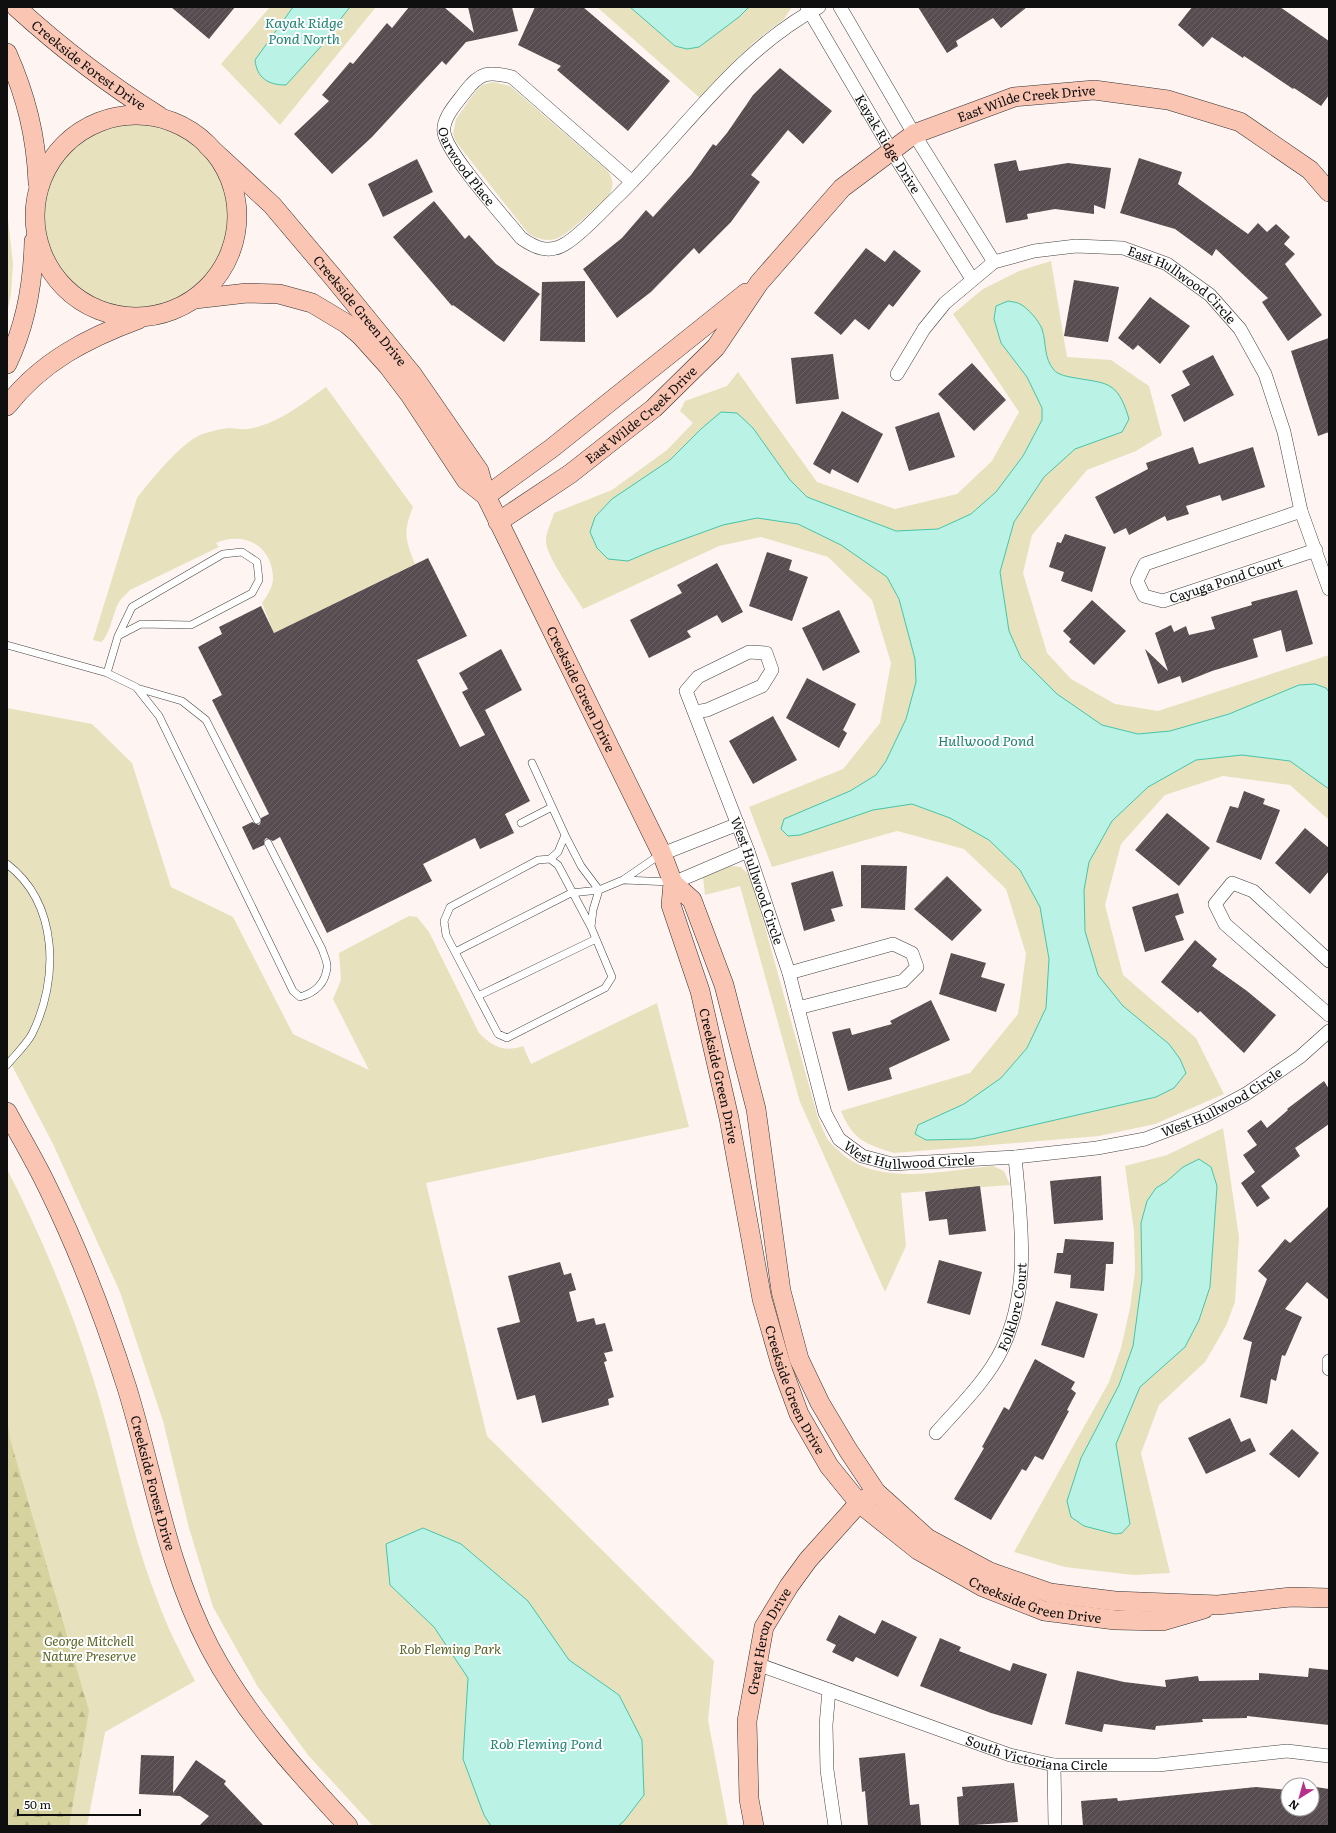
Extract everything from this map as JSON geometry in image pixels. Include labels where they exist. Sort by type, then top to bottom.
[{"type":"main road","name":"Creekside Forest Drive","points":[[16,7],[77,59],[122,92],[164,119]]},
{"type":"main road","points":[[7,53],[20,83],[29,113],[37,151],[38,188]]},
{"type":"main road","name":"East Wilde Creek Drive","points":[[498,522],[570,474],[654,408],[716,347],[759,283],[842,188],[914,134],[1014,97],[1094,90],[1160,99],[1240,122],[1310,170],[1329,192]]},
{"type":"main road","points":[[7,364],[20,336],[29,305],[32,276],[34,206],[38,188],[44,171],[65,143],[94,123],[129,115],[146,115],[164,119],[194,134],[207,144],[218,157],[231,183],[237,211],[234,240],[224,267],[206,290],[194,299],[171,311],[144,317],[110,330],[83,342],[56,359],[36,375],[7,406]]},
{"type":"main road","name":"Creekside Green Drive","points":[[207,144],[272,205],[332,276],[412,374],[479,471],[486,496],[498,522],[662,854],[673,883],[671,905],[700,991],[729,1118],[762,1299],[781,1365],[799,1414],[829,1466],[859,1503],[918,1550],[983,1587],[1044,1611],[1115,1620],[1163,1622],[1218,1605]]},
{"type":"main road","points":[[34,226],[44,261],[53,276],[78,300],[99,310],[127,317],[144,317]]},
{"type":"main road","name":"East Wilde Creek Drive","points":[[486,496],[552,448],[700,328],[759,283]]},
{"type":"main road","name":"Creekside Green Drive","points":[[194,299],[247,293],[279,294],[312,303],[347,324],[360,335],[388,366],[410,395],[466,480],[486,496]]},
{"type":"main road","name":"Creekside Green Drive","points":[[673,883],[692,900],[724,985],[756,1110],[781,1292],[799,1359],[820,1403],[848,1450],[876,1492],[927,1538],[990,1572],[1042,1590],[1115,1601],[1218,1605],[1291,1597],[1329,1598]]},
{"type":"main road","name":"Creekside Forest Drive","points":[[7,1112],[57,1207],[108,1329],[133,1409],[170,1550],[183,1587],[200,1627],[230,1682],[255,1718],[287,1759],[348,1826]]},
{"type":"main road","name":"Great Heron Drive","points":[[754,1826],[750,1799],[747,1721],[764,1627],[789,1586],[829,1535],[859,1503],[876,1492]]},
{"type":"street","name":"Kayak Ridge Drive","points":[[840,7],[914,134],[994,262]]},
{"type":"street","name":"Kayak Ridge Drive","points":[[812,9],[891,150],[972,279]]},
{"type":"street","name":"Oarwood Place","points":[[632,182],[512,77],[493,72],[475,80],[448,115],[444,131],[452,152],[521,238],[533,246],[547,250],[565,244],[590,223],[632,182],[655,159],[733,72],[768,39],[812,9]]},
{"type":"street","name":"East Hullwood Circle","points":[[897,374],[924,329],[945,303],[994,262],[1034,252],[1076,246],[1122,248],[1167,264],[1210,295],[1240,329],[1265,374],[1284,432],[1301,511],[1329,589]]},
{"type":"street","name":"Cayuga Pond Court","points":[[1301,511],[1145,564],[1137,581],[1144,596],[1163,601],[1316,550]]},
{"type":"street","name":"West Hullwood Circle","points":[[695,712],[707,710],[762,686],[772,670],[766,653],[749,652],[698,677],[686,691],[748,851],[789,973],[825,1113],[839,1139],[862,1156],[892,1164],[1015,1157],[1096,1148],[1145,1139],[1203,1117],[1246,1094],[1300,1057],[1329,1031]]},
{"type":"street","points":[[662,854],[738,824]]},
{"type":"street","points":[[673,883],[748,851]]},
{"type":"street","points":[[1329,961],[1253,891],[1232,884],[1215,904],[1225,924],[1329,1015]]},
{"type":"street","points":[[789,973],[893,944],[912,953],[916,967],[903,981],[798,1008]]},
{"type":"street","name":"Folklore Court","points":[[936,1433],[974,1390],[1002,1350],[1018,1304],[1022,1262],[1015,1157]]},
{"type":"street","points":[[1329,1361],[1329,1369]]},
{"type":"street","name":"South Victoriana Circle","points":[[757,1664],[1010,1755],[1054,1765],[1158,1765],[1287,1751],[1329,1756]]},
{"type":"street","points":[[829,1690],[826,1725],[827,1770],[835,1826]]},
{"type":"street","points":[[1054,1765],[1055,1826]]},
{"type":"lane","points":[[106,673],[118,636],[132,607],[223,554],[242,552],[257,562],[258,580],[252,593],[190,625],[142,624],[118,636]]},
{"type":"lane","points":[[7,646],[106,673],[136,687],[182,701],[206,720],[257,820]]},
{"type":"lane","points":[[136,687],[159,716],[293,991],[300,997],[310,994],[323,982],[327,967],[322,949],[268,843]]},
{"type":"lane","points":[[532,763],[580,866],[599,890]]},
{"type":"lane","points":[[521,824],[552,807]]},
{"type":"lane","points":[[550,859],[558,865],[571,892],[591,927],[612,977],[605,988],[507,1038],[498,1034],[446,935],[444,920],[450,907],[538,860],[550,859],[558,852],[565,835]]},
{"type":"lane","points":[[455,952],[571,892],[599,890],[623,880],[662,854]]},
{"type":"lane","points":[[7,864],[16,871],[35,897],[46,923],[50,947],[50,975],[45,1004],[31,1036],[7,1065]]},
{"type":"lane","points":[[623,880],[673,883]]},
{"type":"lane","points":[[591,927],[593,910],[599,890]]},
{"type":"lane","points":[[478,996],[596,939]]},
{"type":"green space","points":[[270,7],[376,7],[280,125],[221,64]]},
{"type":"green space","points":[[597,7],[792,7],[784,19],[753,43],[700,98]]},
{"type":"green space","points":[[493,82],[510,86],[608,171],[611,178],[612,187],[608,197],[571,229],[556,239],[543,240],[528,233],[456,142],[453,134],[456,119],[475,92],[482,85]]},
{"type":"green space","points":[[137,121],[155,123],[173,129],[189,137],[203,149],[215,163],[223,179],[229,197],[231,215],[229,233],[223,251],[215,267],[203,281],[189,293],[173,301],[155,307],[137,309],[119,307],[101,301],[85,293],[71,281],[59,267],[51,251],[45,233],[43,215],[45,197],[51,179],[59,163],[71,149],[85,137],[101,129],[119,123]]},
{"type":"green space","points":[[7,210],[13,264],[11,294],[7,313]]},
{"type":"green space","points":[[1051,261],[1067,357],[1111,360],[1149,386],[1162,435],[1136,451],[1087,470],[1032,535],[1023,573],[1047,653],[1071,679],[1115,704],[1158,711],[1329,655],[1329,820],[1290,785],[1223,776],[1165,795],[1121,844],[1105,905],[1123,975],[1196,1038],[1224,1094],[1155,1124],[1099,1136],[894,1153],[875,1147],[861,1140],[850,1129],[841,1111],[970,1073],[1018,1014],[1026,954],[1006,889],[964,849],[897,831],[772,867],[749,807],[843,769],[880,723],[891,663],[872,600],[828,557],[761,537],[719,546],[583,609],[552,559],[546,543],[547,536],[554,513],[612,490],[667,450],[693,423],[680,411],[685,401],[727,386],[738,372],[817,482],[895,509],[957,494],[992,461],[1019,412],[953,314],[983,289],[1019,271]]},
{"type":"green space","points":[[326,387],[413,507],[406,536],[415,564],[274,633],[262,603],[273,581],[268,557],[262,549],[246,540],[226,540],[216,543],[219,547],[130,590],[119,602],[107,635],[101,642],[93,640],[137,498],[166,464],[183,447],[200,435],[229,428],[248,429],[269,423],[299,406]]},
{"type":"green space","name":"Rob Fleming Park","points":[[7,708],[92,724],[132,763],[171,887],[233,917],[293,1034],[369,1070],[333,999],[341,980],[339,953],[409,916],[417,917],[429,932],[479,1033],[489,1042],[499,1047],[510,1049],[523,1046],[531,1064],[657,1003],[689,1127],[426,1183],[487,1436],[714,1661],[708,1720],[728,1826],[373,1826],[308,1755],[258,1687],[213,1607],[189,1528],[163,1421],[120,1292],[53,1144],[7,1056]]},
{"type":"green space","points":[[730,866],[741,867],[751,877],[818,1118],[829,1141],[839,1151],[855,1162],[872,1170],[912,1174],[993,1166],[1004,1171],[1010,1185],[901,1193],[906,1246],[885,1292],[800,1102],[740,886],[705,895],[703,877]]},
{"type":"green space","points":[[1223,1128],[1239,1237],[1235,1302],[1226,1326],[1205,1362],[1159,1405],[1141,1453],[1170,1573],[1133,1575],[1065,1567],[1014,1552],[1109,1382],[1121,1348],[1130,1308],[1135,1271],[1134,1231],[1125,1166],[1167,1155]]},
{"type":"green space","name":"George Mitchell Nature Preserve","points":[[7,1169],[32,1220],[75,1324],[101,1406],[138,1545],[147,1572],[165,1620],[195,1681],[105,1732],[87,1826],[7,1826]]},
{"type":"green space","points":[[7,1417],[10,1439],[89,1711],[69,1826],[7,1826]]},
{"type":"water","name":"Kayak Ridge Pond North","points":[[293,7],[350,7],[324,43],[286,85],[274,84],[261,76],[258,72],[255,60]]},
{"type":"water","points":[[630,7],[749,7],[739,17],[699,47],[687,49],[675,46]]},
{"type":"water","name":"Hullwood Pond","points":[[1008,301],[1023,306],[1038,322],[1044,335],[1048,360],[1055,371],[1066,376],[1102,383],[1109,386],[1115,390],[1120,397],[1125,406],[1129,419],[1122,432],[1075,449],[1044,477],[1014,522],[1000,572],[1009,631],[1021,658],[1057,694],[1102,725],[1138,734],[1170,731],[1229,714],[1299,685],[1315,684],[1326,688],[1329,692],[1329,789],[1290,761],[1242,755],[1196,760],[1148,787],[1112,821],[1089,862],[1084,890],[1085,931],[1098,975],[1123,1006],[1169,1044],[1180,1059],[1186,1073],[1174,1088],[1156,1097],[972,1139],[926,1140],[915,1134],[918,1125],[964,1104],[1001,1078],[1027,1048],[1046,1008],[1049,959],[1040,907],[1020,870],[989,840],[950,818],[912,804],[873,810],[800,835],[788,836],[781,829],[784,819],[850,791],[876,775],[886,761],[906,719],[916,682],[915,659],[899,599],[887,577],[841,545],[798,524],[757,518],[723,525],[628,561],[608,559],[597,548],[590,532],[595,517],[612,499],[670,460],[701,429],[721,412],[737,413],[753,428],[790,480],[807,497],[896,531],[938,529],[971,514],[996,492],[1023,456],[1042,420],[1042,408],[1027,377],[1001,343],[994,319],[996,306]]},
{"type":"water","points":[[1199,1159],[1211,1167],[1217,1186],[1210,1287],[1199,1320],[1185,1347],[1140,1387],[1116,1444],[1130,1524],[1122,1533],[1115,1534],[1084,1526],[1071,1517],[1067,1501],[1081,1458],[1119,1385],[1133,1346],[1142,1279],[1141,1223],[1147,1201],[1156,1188],[1166,1182],[1183,1167]]},
{"type":"water","name":"Rob Fleming Pond","points":[[423,1528],[461,1544],[528,1601],[569,1660],[619,1695],[642,1740],[644,1795],[624,1821],[618,1826],[491,1826],[484,1815],[463,1759],[468,1678],[434,1627],[390,1585],[386,1544]]},
{"type":"building","points":[[171,7],[235,7],[209,39]]},
{"type":"building","points":[[409,7],[444,7],[474,33],[468,7],[512,7],[518,31],[466,42],[446,65],[442,61],[372,137],[332,174],[294,134],[329,101],[322,95],[350,62],[353,64],[387,23],[392,28]]},
{"type":"building","points":[[535,7],[583,7],[670,81],[628,131],[557,70],[561,66],[518,45]]},
{"type":"building","points":[[918,7],[1027,7],[1001,28],[993,18],[956,41],[958,46],[947,53]]},
{"type":"building","points":[[1192,7],[1280,7],[1329,41],[1329,95],[1321,106],[1212,37],[1203,47],[1178,25]]},
{"type":"building","points":[[780,68],[832,111],[803,144],[788,130],[751,175],[760,182],[731,222],[699,254],[694,248],[651,292],[617,318],[583,269],[622,238],[646,210],[653,217],[691,175],[713,144],[716,146],[727,133],[753,95]]},
{"type":"building","points":[[1139,158],[1182,172],[1178,184],[1248,234],[1258,223],[1267,232],[1276,224],[1290,237],[1284,244],[1295,254],[1285,264],[1322,315],[1288,341],[1262,302],[1268,298],[1216,249],[1212,256],[1175,229],[1120,213]]},
{"type":"building","points":[[417,159],[433,192],[383,217],[368,184]]},
{"type":"building","points":[[1016,160],[1019,171],[1068,163],[1111,168],[1105,209],[1094,205],[1094,214],[1055,209],[1027,214],[1028,219],[1006,223],[994,164]]},
{"type":"building","points":[[434,201],[465,239],[469,235],[496,264],[540,294],[504,342],[453,305],[452,306],[393,237]]},
{"type":"building","points":[[866,248],[885,262],[894,250],[921,271],[893,307],[889,304],[869,330],[855,319],[841,335],[814,313]]},
{"type":"building","points":[[1074,280],[1119,287],[1108,342],[1064,336]]},
{"type":"building","points":[[585,281],[585,342],[540,341],[542,282]]},
{"type":"building","points":[[1150,297],[1190,326],[1160,364],[1138,345],[1133,350],[1118,338]]},
{"type":"building","points":[[1329,338],[1329,432],[1318,436],[1291,351]]},
{"type":"building","points":[[833,354],[839,399],[796,404],[791,358]]},
{"type":"building","points":[[1213,355],[1234,395],[1184,422],[1171,395],[1190,385],[1182,371]]},
{"type":"building","points":[[972,363],[1006,400],[974,431],[938,394]]},
{"type":"building","points":[[842,411],[883,434],[858,483],[832,469],[830,474],[813,464]]},
{"type":"building","points":[[939,412],[955,457],[909,471],[895,427]]},
{"type":"building","points":[[1193,447],[1199,464],[1253,447],[1265,487],[1222,501],[1220,495],[1186,506],[1189,514],[1167,521],[1165,516],[1129,535],[1126,528],[1114,534],[1095,497],[1148,469],[1146,463]]},
{"type":"building","points":[[1065,534],[1106,547],[1092,592],[1061,581],[1064,572],[1049,567],[1057,542],[1061,543]]},
{"type":"building","points":[[767,552],[792,560],[789,570],[808,577],[792,621],[749,606]]},
{"type":"building","points":[[428,558],[467,636],[417,660],[460,747],[485,735],[462,692],[468,689],[459,673],[501,649],[522,690],[485,710],[530,801],[505,814],[514,833],[480,849],[475,838],[423,864],[432,881],[327,933],[280,837],[273,841],[266,838],[264,845],[253,850],[242,827],[252,822],[259,825],[261,818],[269,814],[212,700],[222,695],[198,647],[222,634],[219,627],[261,606],[274,633]]},
{"type":"building","points":[[717,563],[743,612],[722,623],[717,615],[687,631],[691,637],[649,658],[630,620],[682,593],[677,585]]},
{"type":"building","points":[[1297,590],[1313,644],[1286,652],[1281,630],[1253,639],[1258,657],[1212,671],[1182,683],[1180,676],[1158,684],[1145,649],[1168,671],[1155,633],[1171,625],[1174,632],[1186,626],[1189,635],[1215,629],[1211,617],[1252,605],[1251,602]]},
{"type":"building","points":[[1092,600],[1126,631],[1094,665],[1069,642],[1071,639],[1063,631]]},
{"type":"building","points":[[839,610],[860,652],[823,671],[802,628]]},
{"type":"building","points":[[807,678],[856,704],[843,730],[847,733],[839,748],[786,718]]},
{"type":"building","points":[[773,716],[797,760],[753,784],[729,741]]},
{"type":"building","points":[[1244,791],[1265,799],[1263,804],[1280,810],[1261,860],[1216,842],[1230,806],[1238,808]]},
{"type":"building","points":[[1167,813],[1210,848],[1179,886],[1135,850]]},
{"type":"building","points":[[1305,828],[1329,848],[1329,871],[1310,894],[1275,863]]},
{"type":"building","points":[[861,865],[907,866],[905,910],[861,908]]},
{"type":"building","points":[[833,871],[843,906],[831,909],[835,921],[804,931],[791,883]]},
{"type":"building","points":[[947,876],[982,910],[952,941],[914,909]]},
{"type":"building","points":[[1178,893],[1184,913],[1175,916],[1184,940],[1145,952],[1132,907]]},
{"type":"building","points":[[1195,940],[1217,959],[1212,966],[1247,991],[1276,1015],[1244,1053],[1200,1011],[1198,1013],[1161,982]]},
{"type":"building","points":[[951,953],[986,963],[981,977],[1005,984],[996,1012],[939,994]]},
{"type":"building","points":[[931,1000],[950,1040],[889,1068],[892,1079],[848,1091],[832,1032],[850,1028],[852,1035],[892,1024],[890,1021]]},
{"type":"building","points":[[1324,1081],[1329,1089],[1329,1124],[1295,1148],[1300,1156],[1261,1186],[1270,1198],[1257,1207],[1241,1183],[1255,1172],[1243,1155],[1257,1145],[1247,1131],[1261,1120],[1267,1128],[1288,1110],[1287,1109]]},
{"type":"building","points":[[1101,1176],[1103,1220],[1054,1224],[1050,1181]]},
{"type":"building","points":[[980,1186],[986,1231],[949,1235],[947,1219],[929,1221],[925,1192]]},
{"type":"building","points":[[1329,1206],[1329,1300],[1307,1282],[1285,1309],[1302,1317],[1285,1356],[1282,1355],[1276,1381],[1271,1379],[1267,1404],[1240,1397],[1252,1342],[1243,1339],[1267,1279],[1258,1271],[1285,1239],[1290,1243]]},
{"type":"building","points":[[1065,1239],[1114,1242],[1113,1264],[1106,1264],[1104,1291],[1070,1288],[1071,1275],[1054,1273],[1057,1253],[1063,1253]]},
{"type":"building","points":[[939,1260],[982,1272],[970,1315],[927,1303]]},
{"type":"building","points":[[560,1262],[564,1275],[571,1273],[576,1290],[569,1292],[577,1322],[594,1318],[596,1325],[605,1323],[613,1351],[604,1353],[607,1361],[604,1362],[614,1397],[608,1399],[609,1405],[542,1423],[535,1395],[517,1400],[497,1328],[520,1322],[508,1276]]},
{"type":"building","points":[[1056,1301],[1098,1314],[1084,1358],[1041,1345]]},
{"type":"building","points":[[1035,1359],[1075,1382],[1071,1389],[1076,1393],[1067,1410],[1069,1411],[1043,1460],[1035,1456],[1026,1471],[1022,1469],[991,1520],[954,1499],[984,1448],[982,1447],[1004,1407],[1009,1410]]},
{"type":"building","points":[[1230,1418],[1241,1442],[1250,1438],[1256,1451],[1206,1474],[1188,1438]]},
{"type":"building","points":[[1292,1429],[1319,1453],[1299,1478],[1269,1454]]},
{"type":"building","points":[[839,1615],[875,1634],[882,1620],[917,1637],[898,1677],[856,1657],[853,1662],[832,1652],[836,1645],[826,1640]]},
{"type":"building","points":[[940,1638],[961,1647],[959,1651],[1010,1671],[1013,1663],[1047,1674],[1032,1725],[991,1713],[920,1686]]},
{"type":"building","points":[[1309,1668],[1329,1670],[1329,1725],[1247,1716],[1247,1718],[1202,1719],[1203,1722],[1156,1726],[1155,1730],[1104,1724],[1102,1732],[1065,1724],[1077,1671],[1124,1682],[1166,1687],[1165,1680],[1198,1676],[1199,1681],[1259,1680],[1259,1673],[1308,1677]]},
{"type":"building","points":[[905,1753],[910,1805],[919,1804],[921,1826],[868,1826],[865,1791],[862,1792],[859,1758]]},
{"type":"building","points":[[141,1755],[174,1756],[173,1793],[196,1760],[226,1781],[224,1784],[264,1826],[199,1826],[209,1816],[180,1796],[139,1794]]},
{"type":"building","points":[[1014,1783],[1018,1822],[959,1826],[957,1797],[963,1796],[962,1787]]},
{"type":"building","points":[[1256,1787],[1280,1789],[1280,1817],[1320,1817],[1320,1788],[1329,1789],[1329,1826],[1083,1826],[1081,1801],[1117,1798],[1118,1801]]}]
